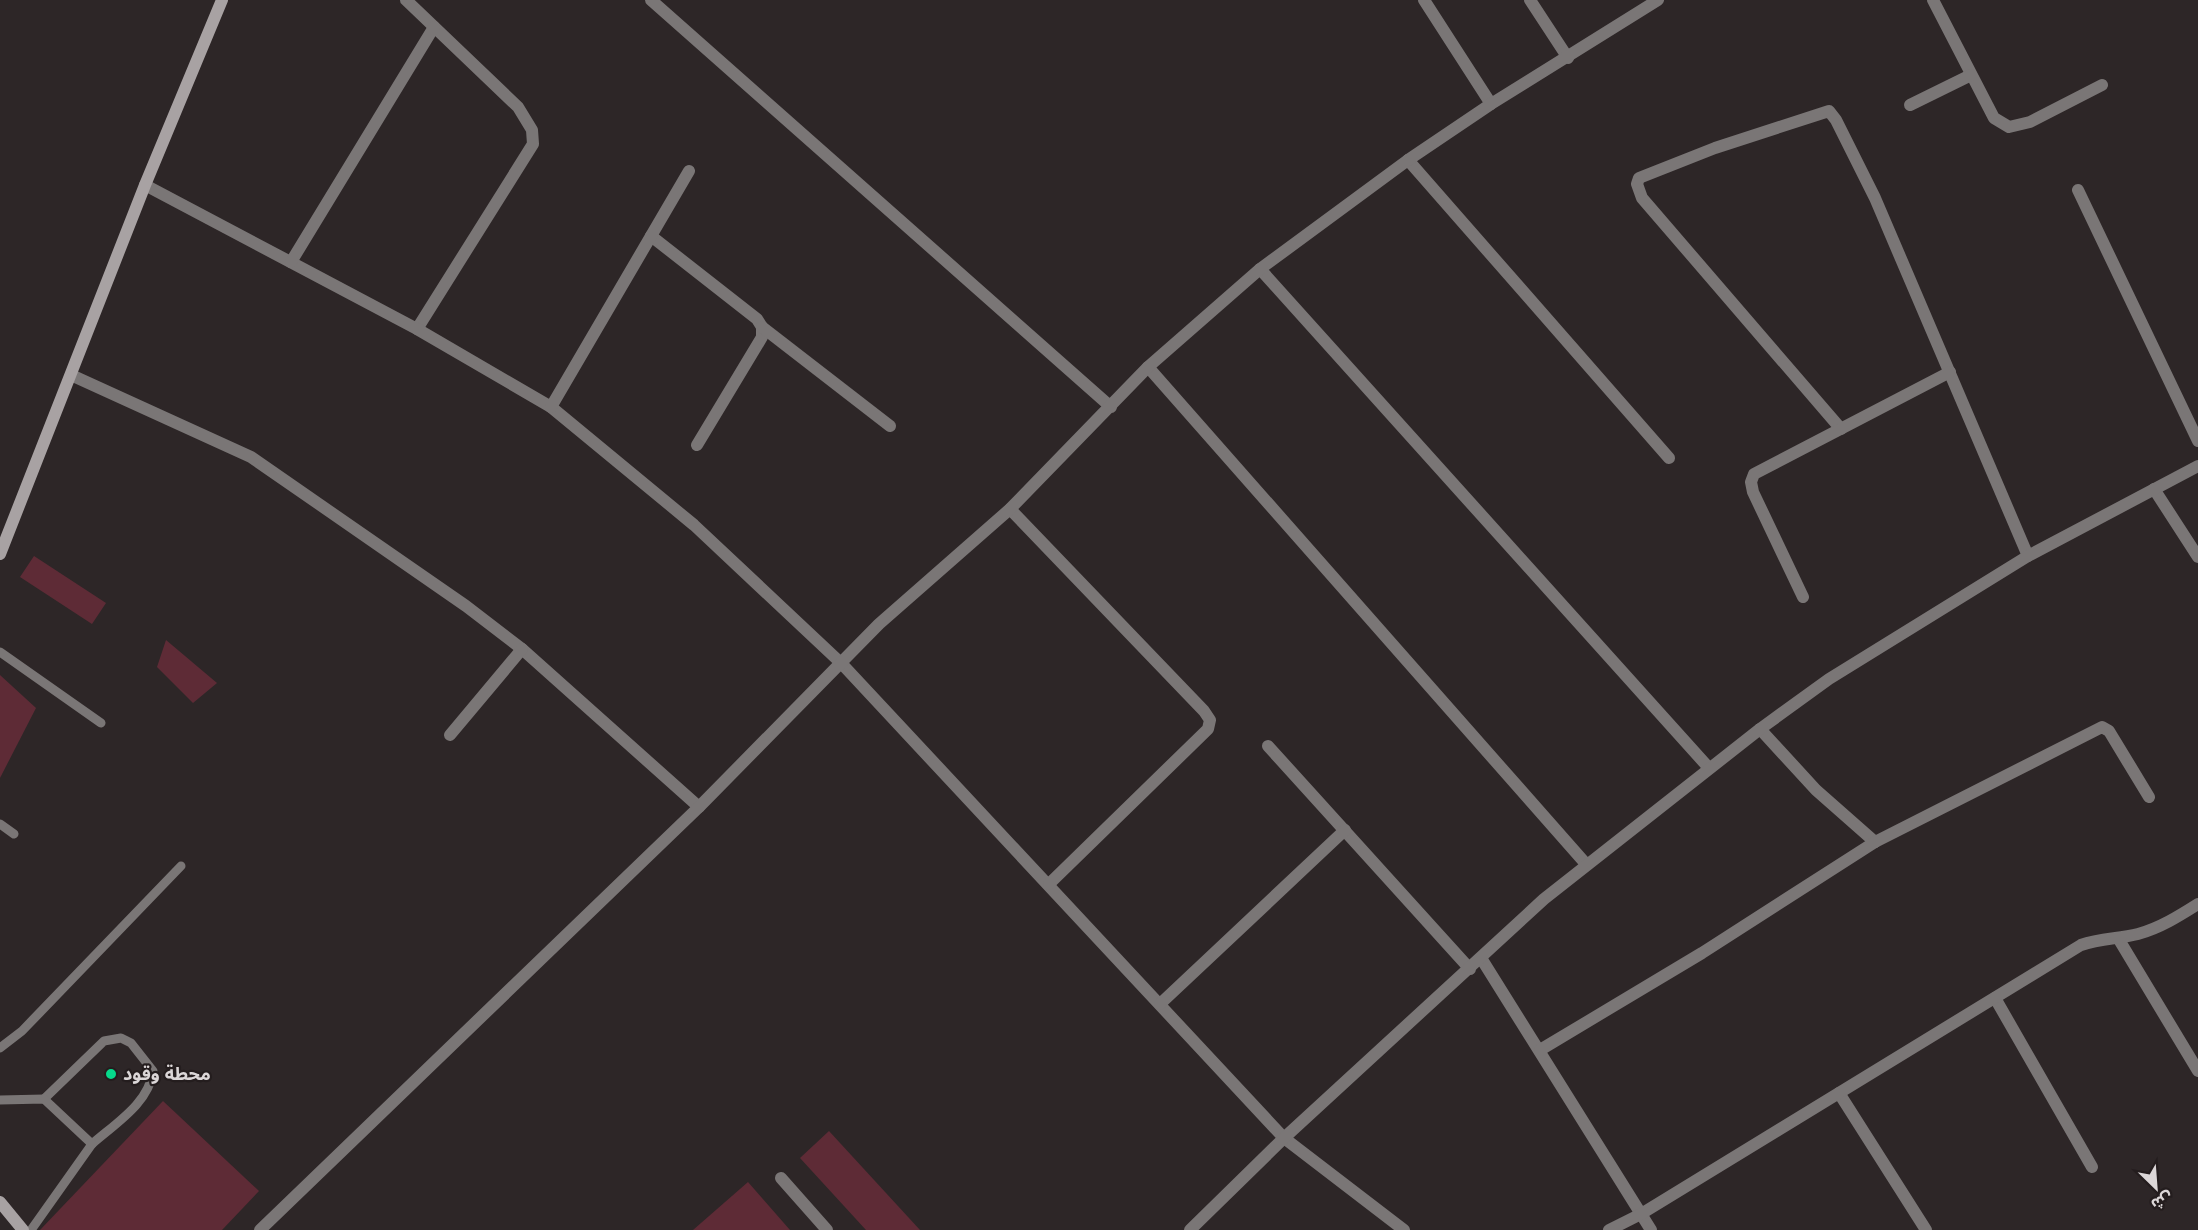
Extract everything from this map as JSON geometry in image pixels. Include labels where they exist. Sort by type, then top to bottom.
[{"type":"street","points":[[0,555],[145,185],[222,0]]},
{"type":"street","points":[[406,0],[518,107],[532,130],[533,144],[417,328]]},
{"type":"street","points":[[651,0],[1111,407]]},
{"type":"street","points":[[1424,0],[1491,104]]},
{"type":"street","points":[[1530,0],[1568,58]]},
{"type":"street","points":[[260,1230],[699,807],[879,624],[1010,508],[1148,367],[1260,269],[1408,160],[1491,104],[1658,0]]},
{"type":"street","points":[[1933,0],[1994,118],[2008,127],[2030,122],[2102,85]]},
{"type":"street","points":[[291,262],[434,27]]},
{"type":"street","points":[[1910,105],[1971,75]]},
{"type":"street","points":[[1841,429],[1642,198],[1637,184],[1640,178],[1715,148],[1829,111],[1836,120],[1875,198],[2028,556]]},
{"type":"street","points":[[1408,160],[1669,458]]},
{"type":"street","points":[[551,406],[689,171]]},
{"type":"street","points":[[145,185],[417,328],[551,406],[694,525],[842,664],[1284,1138],[1404,1230]]},
{"type":"street","points":[[2078,190],[2198,441]]},
{"type":"street","points":[[651,236],[757,319],[762,327],[890,426]]},
{"type":"street","points":[[1260,269],[1709,768]]},
{"type":"street","points":[[697,445],[762,337],[762,327]]},
{"type":"street","points":[[1148,367],[1586,864]]},
{"type":"street","points":[[1803,597],[1751,482],[1754,474],[1950,372]]},
{"type":"street","points":[[70,375],[252,458],[466,606],[522,650],[699,807]]},
{"type":"street","points":[[1190,1230],[1284,1138],[1586,864],[1760,729],[1829,679],[2028,556],[2198,466]]},
{"type":"street","points":[[2154,489],[2198,556]]},
{"type":"street","points":[[1010,508],[1204,711],[1210,720],[1208,729],[1049,885]]},
{"type":"street","points":[[450,735],[522,650]]},
{"type":"street","points":[[1540,1050],[1702,954],[1875,842],[2102,727],[2109,731],[2149,798]]},
{"type":"street","points":[[1760,729],[1815,790],[1875,842]]},
{"type":"street","points":[[1268,746],[1470,969]]},
{"type":"street","points":[[1160,1004],[1345,830]]},
{"type":"street","points":[[1609,1230],[1641,1214],[2081,945],[2099,938],[2118,938],[2161,926],[2198,904]]},
{"type":"street","points":[[2118,938],[2198,1071]]},
{"type":"street","points":[[1480,958],[1540,1050],[1651,1230]]},
{"type":"street","points":[[1995,998],[2092,1167]]},
{"type":"street","points":[[1839,1093],[1926,1230]]},
{"type":"street","points":[[781,1178],[827,1230]]},
{"type":"street","points":[[0,1202],[23,1230]]},
{"type":"lane","points":[[0,652],[101,723]]},
{"type":"lane","points":[[0,824],[14,834]]},
{"type":"lane","points":[[0,1048],[22,1031],[181,866]]},
{"type":"lane","points":[[0,1100],[44,1099],[104,1041],[121,1038],[131,1043],[153,1071],[151,1085],[144,1097],[93,1144],[31,1230]]},
{"type":"lane","points":[[44,1099],[93,1144]]},
{"type":"building","points":[[34,556],[106,603],[92,624],[20,577]]},
{"type":"building","points":[[166,640],[217,683],[193,703],[157,667]]},
{"type":"building","points":[[0,675],[36,708],[0,778]]},
{"type":"building","points":[[163,1101],[259,1191],[222,1230],[40,1230]]},
{"type":"building","points":[[829,1131],[920,1230],[866,1230],[800,1158]]},
{"type":"building","points":[[748,1182],[790,1230],[693,1230]]},
{"type":"place","name":"محطة وقود","points":[[111,1074]]}]
